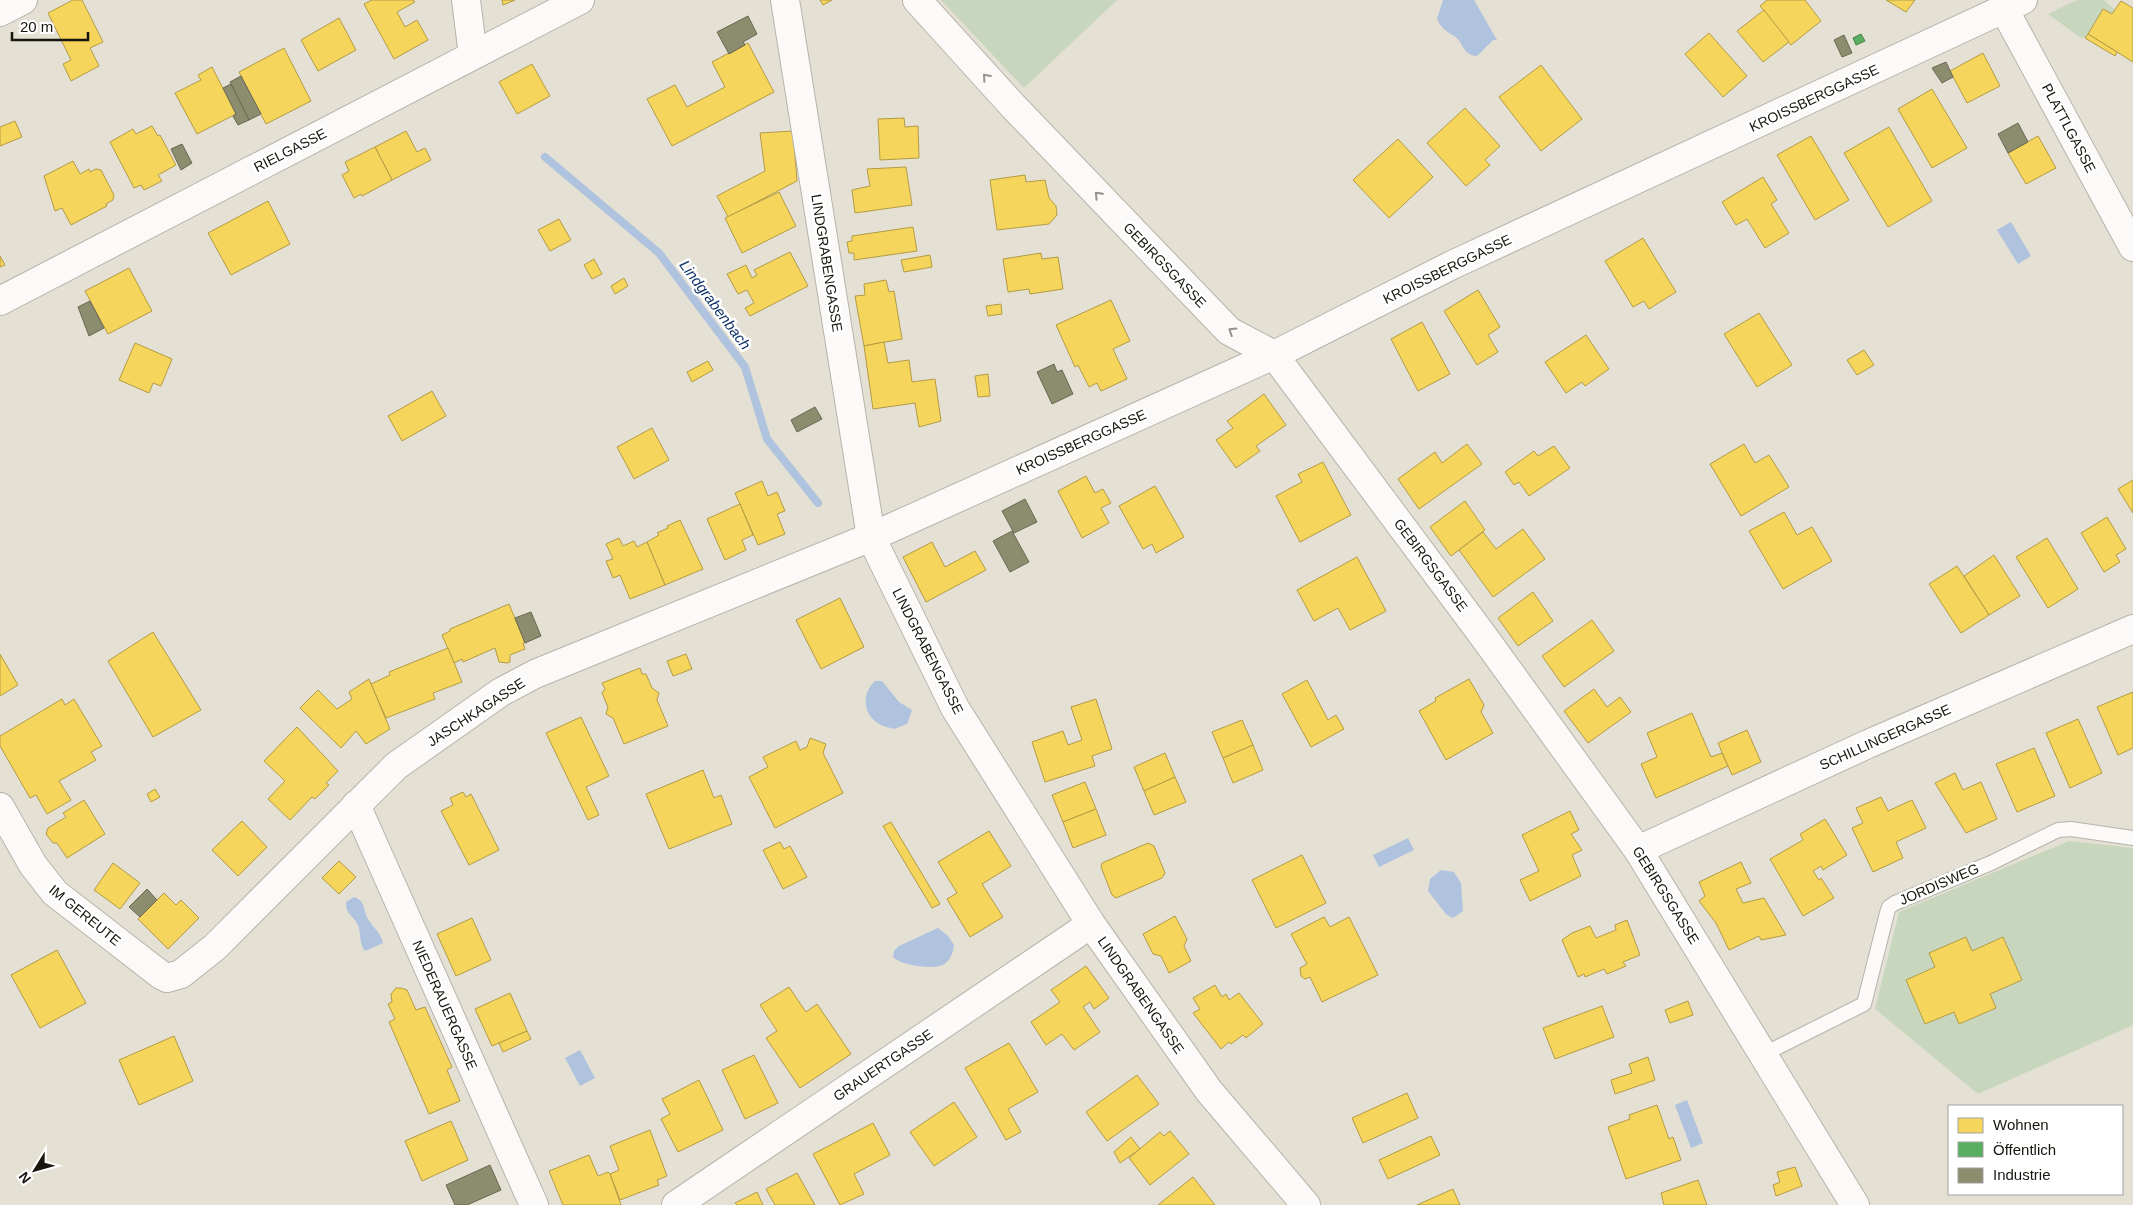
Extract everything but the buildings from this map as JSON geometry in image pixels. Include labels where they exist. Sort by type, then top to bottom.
[{"type":"street","points":[[0,12],[22,0]]},
{"type":"street","points":[[466,0],[473,55]]},
{"type":"street","name":"RIELGASSE","points":[[0,301],[580,0]]},
{"type":"street","name":"LINDGRABENGASSE","points":[[785,0],[871,537],[955,708],[1091,924],[1209,1091],[1306,1205]]},
{"type":"street","name":"GEBIRGSGASSE","points":[[917,0],[1012,106],[1229,331],[1274,355],[1478,629],[1638,850],[1855,1205]]},
{"type":"street","name":"KROISSBERGGASSE","points":[[871,537],[1274,355],[1452,265],[2013,5]]},
{"type":"street","name":"PLATTLGASSE","points":[[2013,5],[2133,247]]},
{"type":"street","name":"JASCHKAGASSE","points":[[173,977],[190,968],[215,947],[396,766],[501,692],[535,674],[871,537]]},
{"type":"street","name":"SCHILLINGERGASSE","points":[[1638,850],[1868,744],[2133,629]]},
{"type":"street","name":"NIEDERAUERGASSE","points":[[356,805],[534,1205]]},
{"type":"street","name":"IM GEREUTE","points":[[0,807],[33,865],[55,893],[161,975],[167,978],[173,977]]},
{"type":"street","name":"GRAUERTGASSE","points":[[676,1205],[1091,924]]},
{"type":"lane","name":"JORDISWEG","points":[[1764,1054],[1864,1004],[1887,913],[1889,907],[1895,903],[1991,862],[2058,830],[2072,829],[2133,838]]},
{"type":"green space","points":[[941,0],[1117,0],[1024,88]]},
{"type":"green space","points":[[2077,0],[2104,0],[2115,10],[2112,14],[2103,9],[2085,38],[2081,38],[2048,14]]},
{"type":"green space","points":[[2069,841],[2133,848],[2133,1025],[1978,1094],[1875,1009],[1899,912]]},
{"type":"water","points":[[1443,0],[1474,0],[1497,40],[1493,40],[1477,56],[1468,53],[1457,39],[1442,27],[1437,19]]},
{"type":"water","points":[[2011,222],[2031,256],[2018,264],[1997,230]]},
{"type":"water","points":[[875,681],[882,681],[899,702],[912,710],[907,724],[894,729],[879,724],[871,717],[866,706],[866,696]]},
{"type":"water","points":[[1408,838],[1414,850],[1379,867],[1373,855]]},
{"type":"water","points":[[1441,870],[1454,872],[1461,883],[1463,911],[1453,918],[1446,914],[1428,891],[1430,879]]},
{"type":"water","points":[[354,897],[361,901],[368,919],[380,935],[383,943],[365,951],[357,923],[347,909],[346,902]]},
{"type":"water","points":[[938,928],[948,936],[954,945],[948,961],[942,965],[922,967],[902,962],[893,957],[894,951],[899,946]]},
{"type":"water","points":[[580,1050],[595,1078],[580,1086],[565,1058]]},
{"type":"water","points":[[1687,1100],[1703,1143],[1691,1148],[1675,1105]]},
{"type":"waterway","name":"Lindgrabenbach","points":[[545,157],[659,253],[745,367],[767,439],[818,503]]}]
